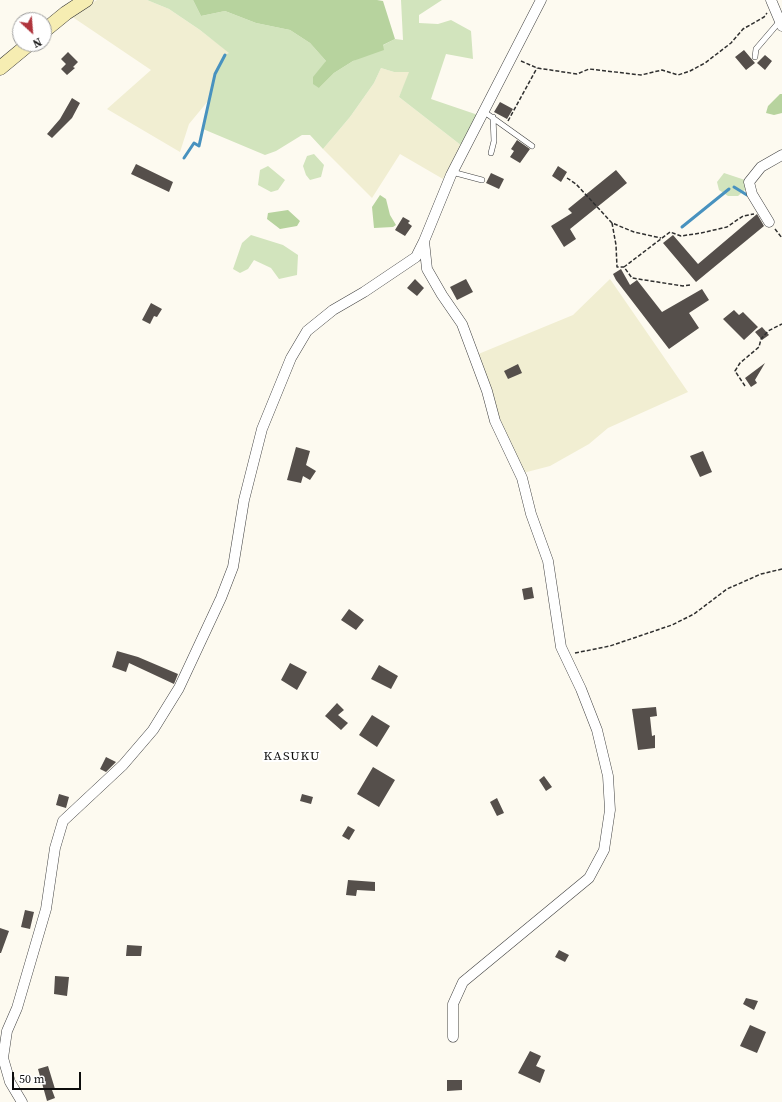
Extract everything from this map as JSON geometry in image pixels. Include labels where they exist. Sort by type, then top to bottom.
[{"type":"main road","points":[[52,24],[86,0]]},
{"type":"main road","points":[[0,68],[19,52]]},
{"type":"street","points":[[22,1102],[10,1082],[3,1058],[7,1032],[17,1008],[46,909],[55,848],[63,820],[123,765],[154,730],[179,688],[221,598],[233,567],[244,500],[262,429],[290,358],[307,331],[333,310],[364,292],[416,257],[452,172],[541,0]]},
{"type":"street","points":[[772,3],[781,24]]},
{"type":"street","points":[[766,218],[752,194],[749,182],[761,167],[782,155]]},
{"type":"street","points":[[424,241],[427,269],[442,295],[462,324],[487,391],[495,421],[522,478],[531,514],[548,561],[561,647],[597,730],[608,776],[610,810],[604,850],[589,878],[463,982],[454,1004],[453,1037]]},
{"type":"lane","points":[[755,57],[756,49],[781,24]]},
{"type":"lane","points":[[483,111],[532,146]]},
{"type":"lane","points":[[491,152],[494,141],[493,117]]},
{"type":"lane","points":[[452,172],[482,180]]},
{"type":"path","points":[[512,56],[537,68],[577,74],[589,69],[641,75],[662,70],[678,75],[690,71],[705,63],[731,43],[743,29],[764,17],[772,3]]},
{"type":"path","points":[[505,126],[537,68]]},
{"type":"path","points":[[567,178],[576,184],[612,223],[634,232],[661,238]]},
{"type":"path","points":[[612,223],[616,246],[617,267],[624,267],[670,232],[681,236],[727,228],[744,216],[766,218]]},
{"type":"path","points":[[624,267],[632,278],[683,286],[690,285]]},
{"type":"path","points":[[745,386],[735,371],[737,367],[759,347],[761,339],[768,330],[782,324]]},
{"type":"path","points":[[565,656],[610,646],[672,626],[694,614],[727,589],[760,574],[782,569]]},
{"type":"shaded area","points":[[97,0],[147,0],[169,9],[230,53],[215,74],[208,101],[189,124],[180,152],[107,109],[151,70],[71,16]]},
{"type":"shaded area","points":[[381,68],[394,72],[410,72],[399,97],[462,146],[443,179],[400,154],[372,198],[323,149],[350,117],[374,83]]},
{"type":"shaded area","points":[[610,279],[688,392],[608,428],[589,444],[550,466],[523,473],[505,437],[476,355],[573,315]]},
{"type":"green space","points":[[147,0],[193,0],[201,16],[225,11],[256,23],[290,30],[310,43],[326,61],[319,88],[334,73],[353,61],[395,39],[403,40],[401,0],[442,0],[419,15],[419,23],[438,24],[451,20],[471,31],[473,59],[446,54],[431,99],[478,115],[462,146],[399,97],[409,72],[394,72],[381,68],[374,83],[350,117],[323,149],[310,135],[302,135],[276,151],[265,155],[203,129],[215,74],[225,55],[229,53],[200,30],[169,9]]},
{"type":"green space","points":[[193,0],[383,1],[395,39],[383,45],[384,50],[353,61],[334,73],[319,88],[313,84],[313,77],[326,61],[310,43],[290,30],[256,23],[225,11],[201,16]]},
{"type":"green space","points":[[780,94],[782,94],[782,113],[774,115],[766,113],[768,106]]},
{"type":"green space","points":[[314,154],[324,165],[321,177],[310,180],[306,175],[303,166],[307,156]]},
{"type":"green space","points":[[268,166],[285,180],[278,190],[271,192],[258,185],[260,170]]},
{"type":"green space","points":[[724,173],[745,180],[746,189],[738,196],[728,196],[719,190],[717,182]]},
{"type":"green space","points":[[380,195],[386,199],[390,215],[396,225],[393,227],[374,228],[372,207]]},
{"type":"green space","points":[[288,210],[300,221],[297,226],[280,229],[267,219],[268,213]]},
{"type":"green space","points":[[251,235],[283,245],[298,255],[297,275],[279,279],[271,268],[254,260],[248,269],[240,273],[233,269],[242,243]]},
{"type":"building","points":[[744,50],[755,63],[746,70],[735,57]]},
{"type":"building","points":[[68,52],[78,62],[73,67],[75,68],[67,75],[61,69],[66,64],[61,59]]},
{"type":"building","points":[[765,55],[772,61],[765,70],[757,63]]},
{"type":"building","points":[[72,98],[80,103],[72,118],[52,138],[47,134],[60,119]]},
{"type":"building","points":[[500,102],[513,109],[507,119],[494,112]]},
{"type":"building","points":[[517,140],[530,149],[520,163],[510,157],[514,151],[511,149]]},
{"type":"building","points":[[136,164],[173,182],[169,192],[131,174]]},
{"type":"building","points":[[558,166],[567,172],[561,182],[552,176]]},
{"type":"building","points":[[616,170],[627,183],[570,229],[576,239],[564,247],[551,226],[572,213],[568,209]]},
{"type":"building","points":[[491,173],[504,179],[499,189],[486,183]]},
{"type":"building","points":[[757,214],[764,226],[696,282],[663,243],[673,235],[698,264]]},
{"type":"building","points":[[403,217],[410,221],[408,223],[412,226],[405,236],[395,230]]},
{"type":"building","points":[[621,269],[630,285],[637,280],[662,312],[702,289],[709,300],[689,313],[699,328],[669,349],[616,280],[613,274]]},
{"type":"building","points":[[415,279],[424,288],[417,296],[407,288]]},
{"type":"building","points":[[466,279],[473,292],[457,300],[450,287]]},
{"type":"building","points":[[151,303],[162,309],[157,317],[154,316],[150,324],[142,320]]},
{"type":"building","points":[[734,310],[739,315],[743,312],[758,327],[744,340],[723,319]]},
{"type":"building","points":[[762,327],[769,335],[762,340],[755,332]]},
{"type":"building","points":[[765,363],[755,380],[757,383],[751,387],[745,378]]},
{"type":"building","points":[[518,364],[522,373],[508,379],[504,371]]},
{"type":"building","points":[[296,447],[310,451],[306,465],[316,471],[310,480],[303,476],[301,483],[287,480]]},
{"type":"building","points":[[703,451],[712,472],[700,477],[690,456]]},
{"type":"building","points":[[532,587],[534,598],[524,600],[522,589]]},
{"type":"building","points":[[349,609],[364,620],[356,630],[341,620]]},
{"type":"building","points":[[117,651],[138,657],[178,674],[174,684],[129,663],[126,672],[112,667]]},
{"type":"building","points":[[290,663],[307,672],[297,690],[281,680]]},
{"type":"building","points":[[379,665],[398,676],[391,689],[371,679]]},
{"type":"building","points":[[337,703],[344,710],[338,715],[348,723],[341,730],[325,716]]},
{"type":"building","points":[[656,707],[657,716],[650,717],[652,736],[655,735],[655,748],[638,750],[632,709]]},
{"type":"building","points":[[372,715],[390,726],[377,747],[359,735]]},
{"type":"building","points":[[106,757],[116,762],[106,772],[100,769]]},
{"type":"building","points":[[373,767],[395,780],[379,807],[357,794]]},
{"type":"building","points":[[544,776],[552,787],[546,791],[539,780]]},
{"type":"building","points":[[59,794],[69,797],[66,808],[56,805]]},
{"type":"building","points":[[302,794],[313,797],[311,804],[300,801]]},
{"type":"building","points":[[497,798],[504,813],[497,816],[490,802]]},
{"type":"building","points":[[348,826],[355,830],[349,840],[342,836]]},
{"type":"building","points":[[348,880],[375,882],[375,891],[357,890],[356,896],[346,895]]},
{"type":"building","points":[[25,910],[34,912],[30,929],[21,927]]},
{"type":"building","points":[[0,928],[9,931],[1,953],[0,953]]},
{"type":"building","points":[[127,945],[142,946],[141,956],[126,956]]},
{"type":"building","points":[[559,950],[569,955],[565,962],[555,957]]},
{"type":"building","points":[[55,976],[69,977],[67,996],[54,994]]},
{"type":"building","points":[[746,998],[758,1001],[754,1010],[743,1004]]},
{"type":"building","points":[[750,1025],[766,1032],[757,1053],[740,1046]]},
{"type":"building","points":[[530,1051],[541,1056],[536,1066],[545,1070],[540,1083],[518,1073]]},
{"type":"building","points":[[48,1066],[55,1089],[52,1090],[55,1098],[47,1101],[38,1069]]},
{"type":"building","points":[[447,1080],[462,1080],[462,1090],[447,1091]]},
{"type":"waterway","points":[[184,158],[194,143],[199,146],[215,74],[225,55]]},
{"type":"waterway","points":[[734,187],[747,195]]},
{"type":"waterway","points":[[682,227],[729,189]]},
{"type":"district","name":"KASUKU","points":[[292,757]]}]
